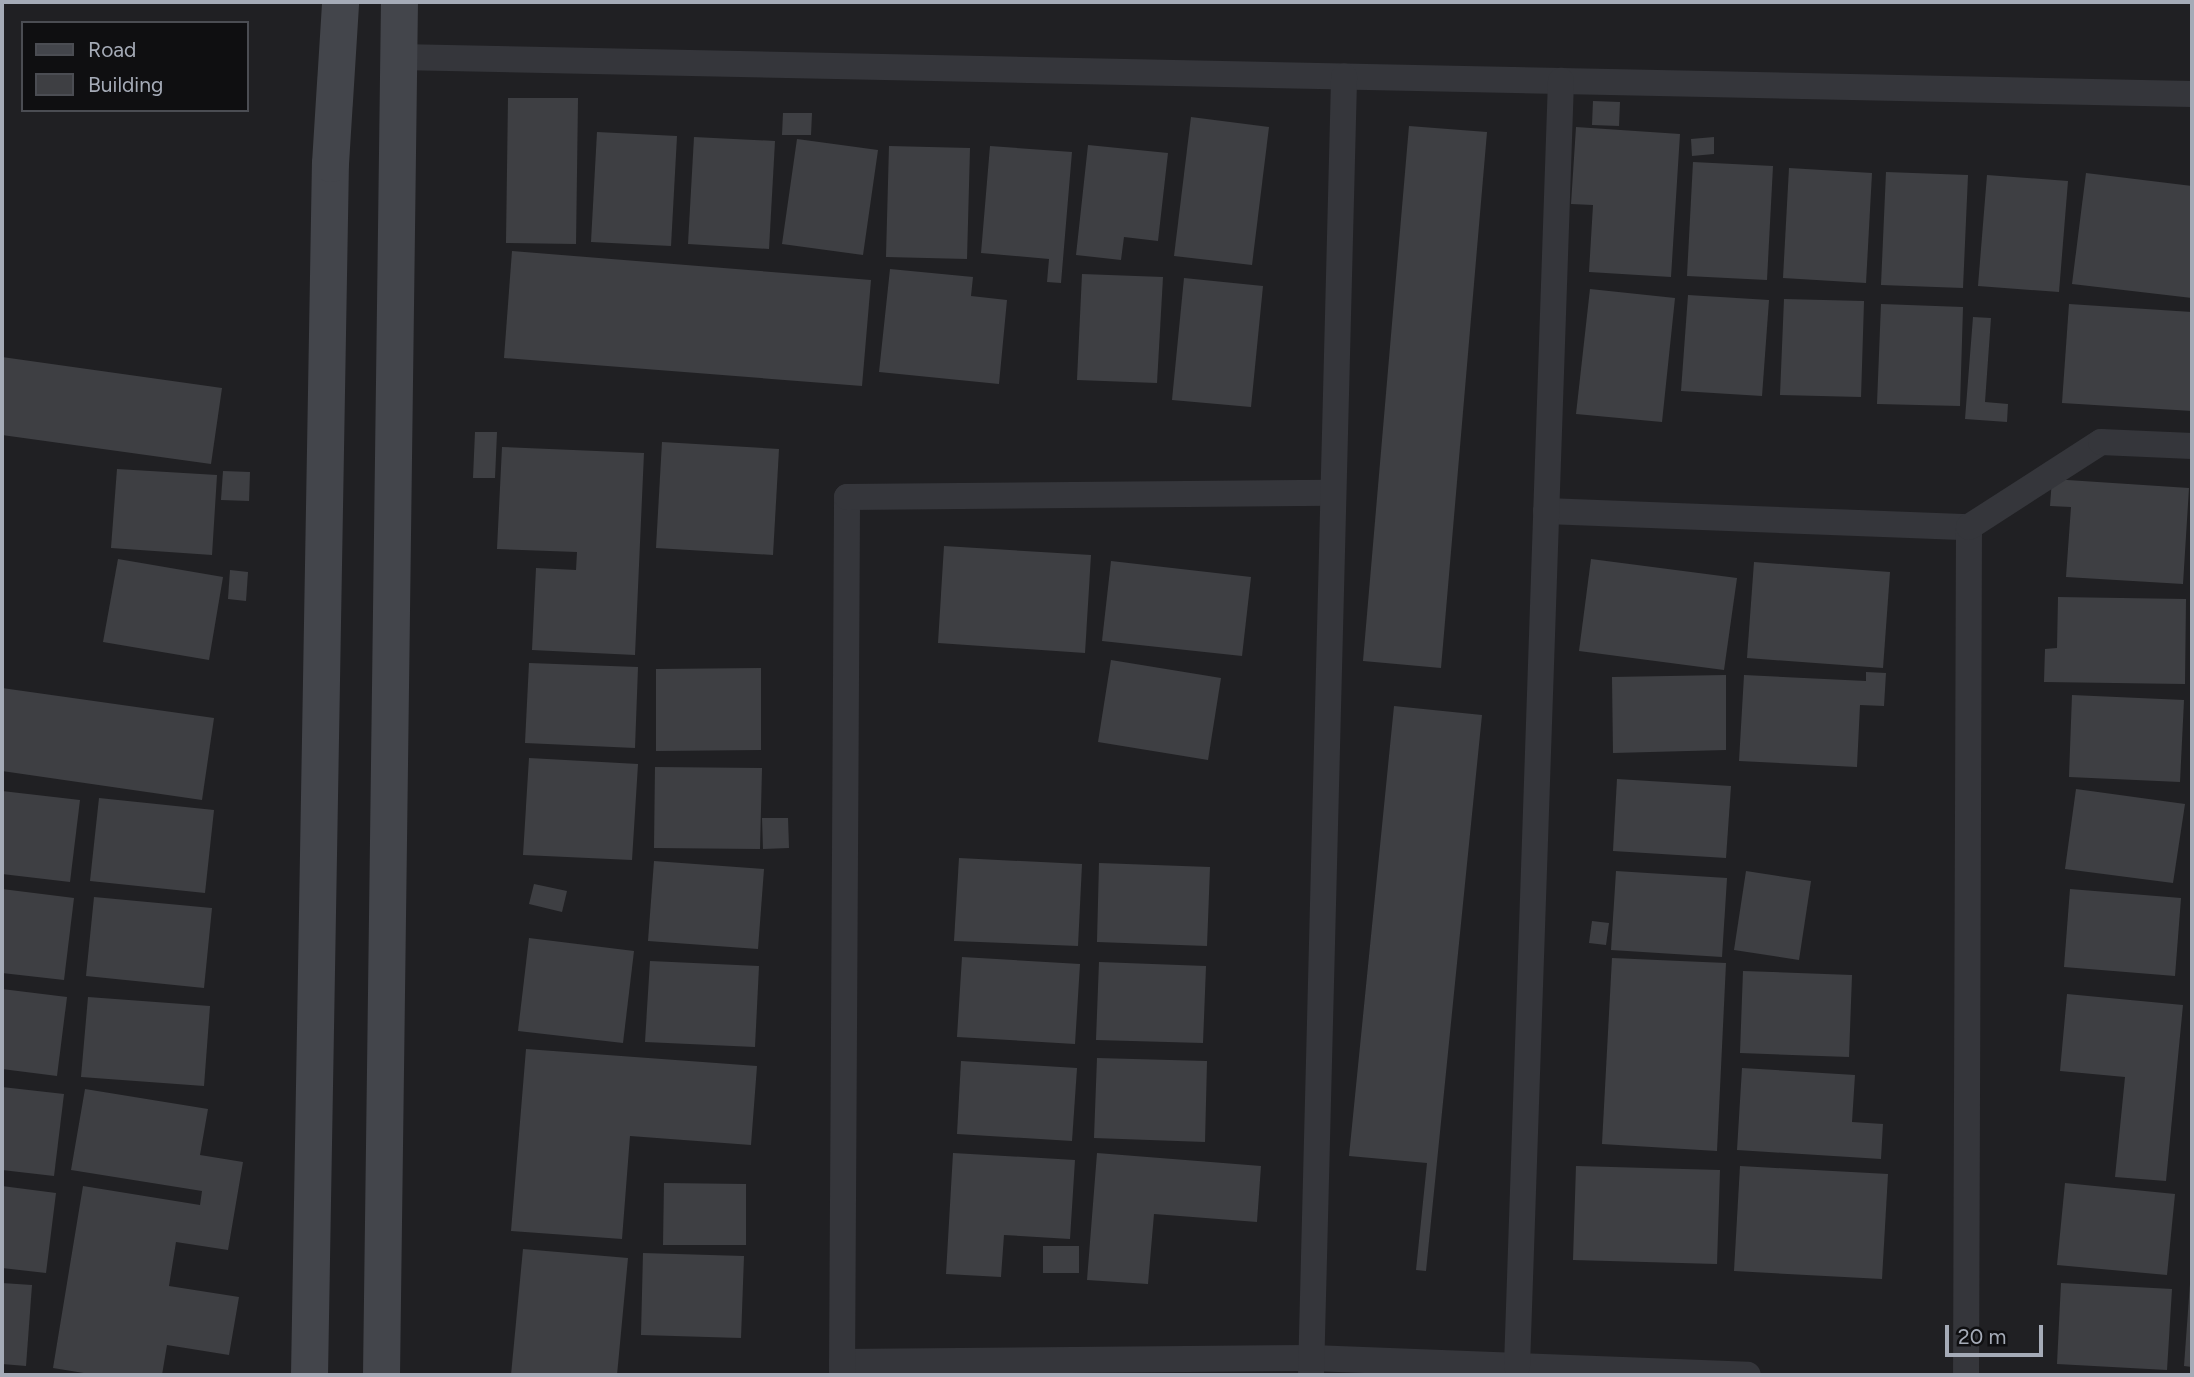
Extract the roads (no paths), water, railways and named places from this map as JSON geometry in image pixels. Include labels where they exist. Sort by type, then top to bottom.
[{"type":"street","points":[[309,1375],[329,177],[340,2]]},
{"type":"street","points":[[382,1375],[399,2]]},
{"type":"street","points":[[398,57],[2192,94]]},
{"type":"street","points":[[1312,1367],[1344,76]]},
{"type":"street","points":[[1517,1366],[1561,81]]},
{"type":"street","points":[[1546,511],[1969,527],[2101,442],[2192,446]]},
{"type":"street","points":[[1333,493],[847,497],[842,1369],[1517,1366],[1748,1375]]},
{"type":"street","points":[[1966,1375],[1969,527]]}]
